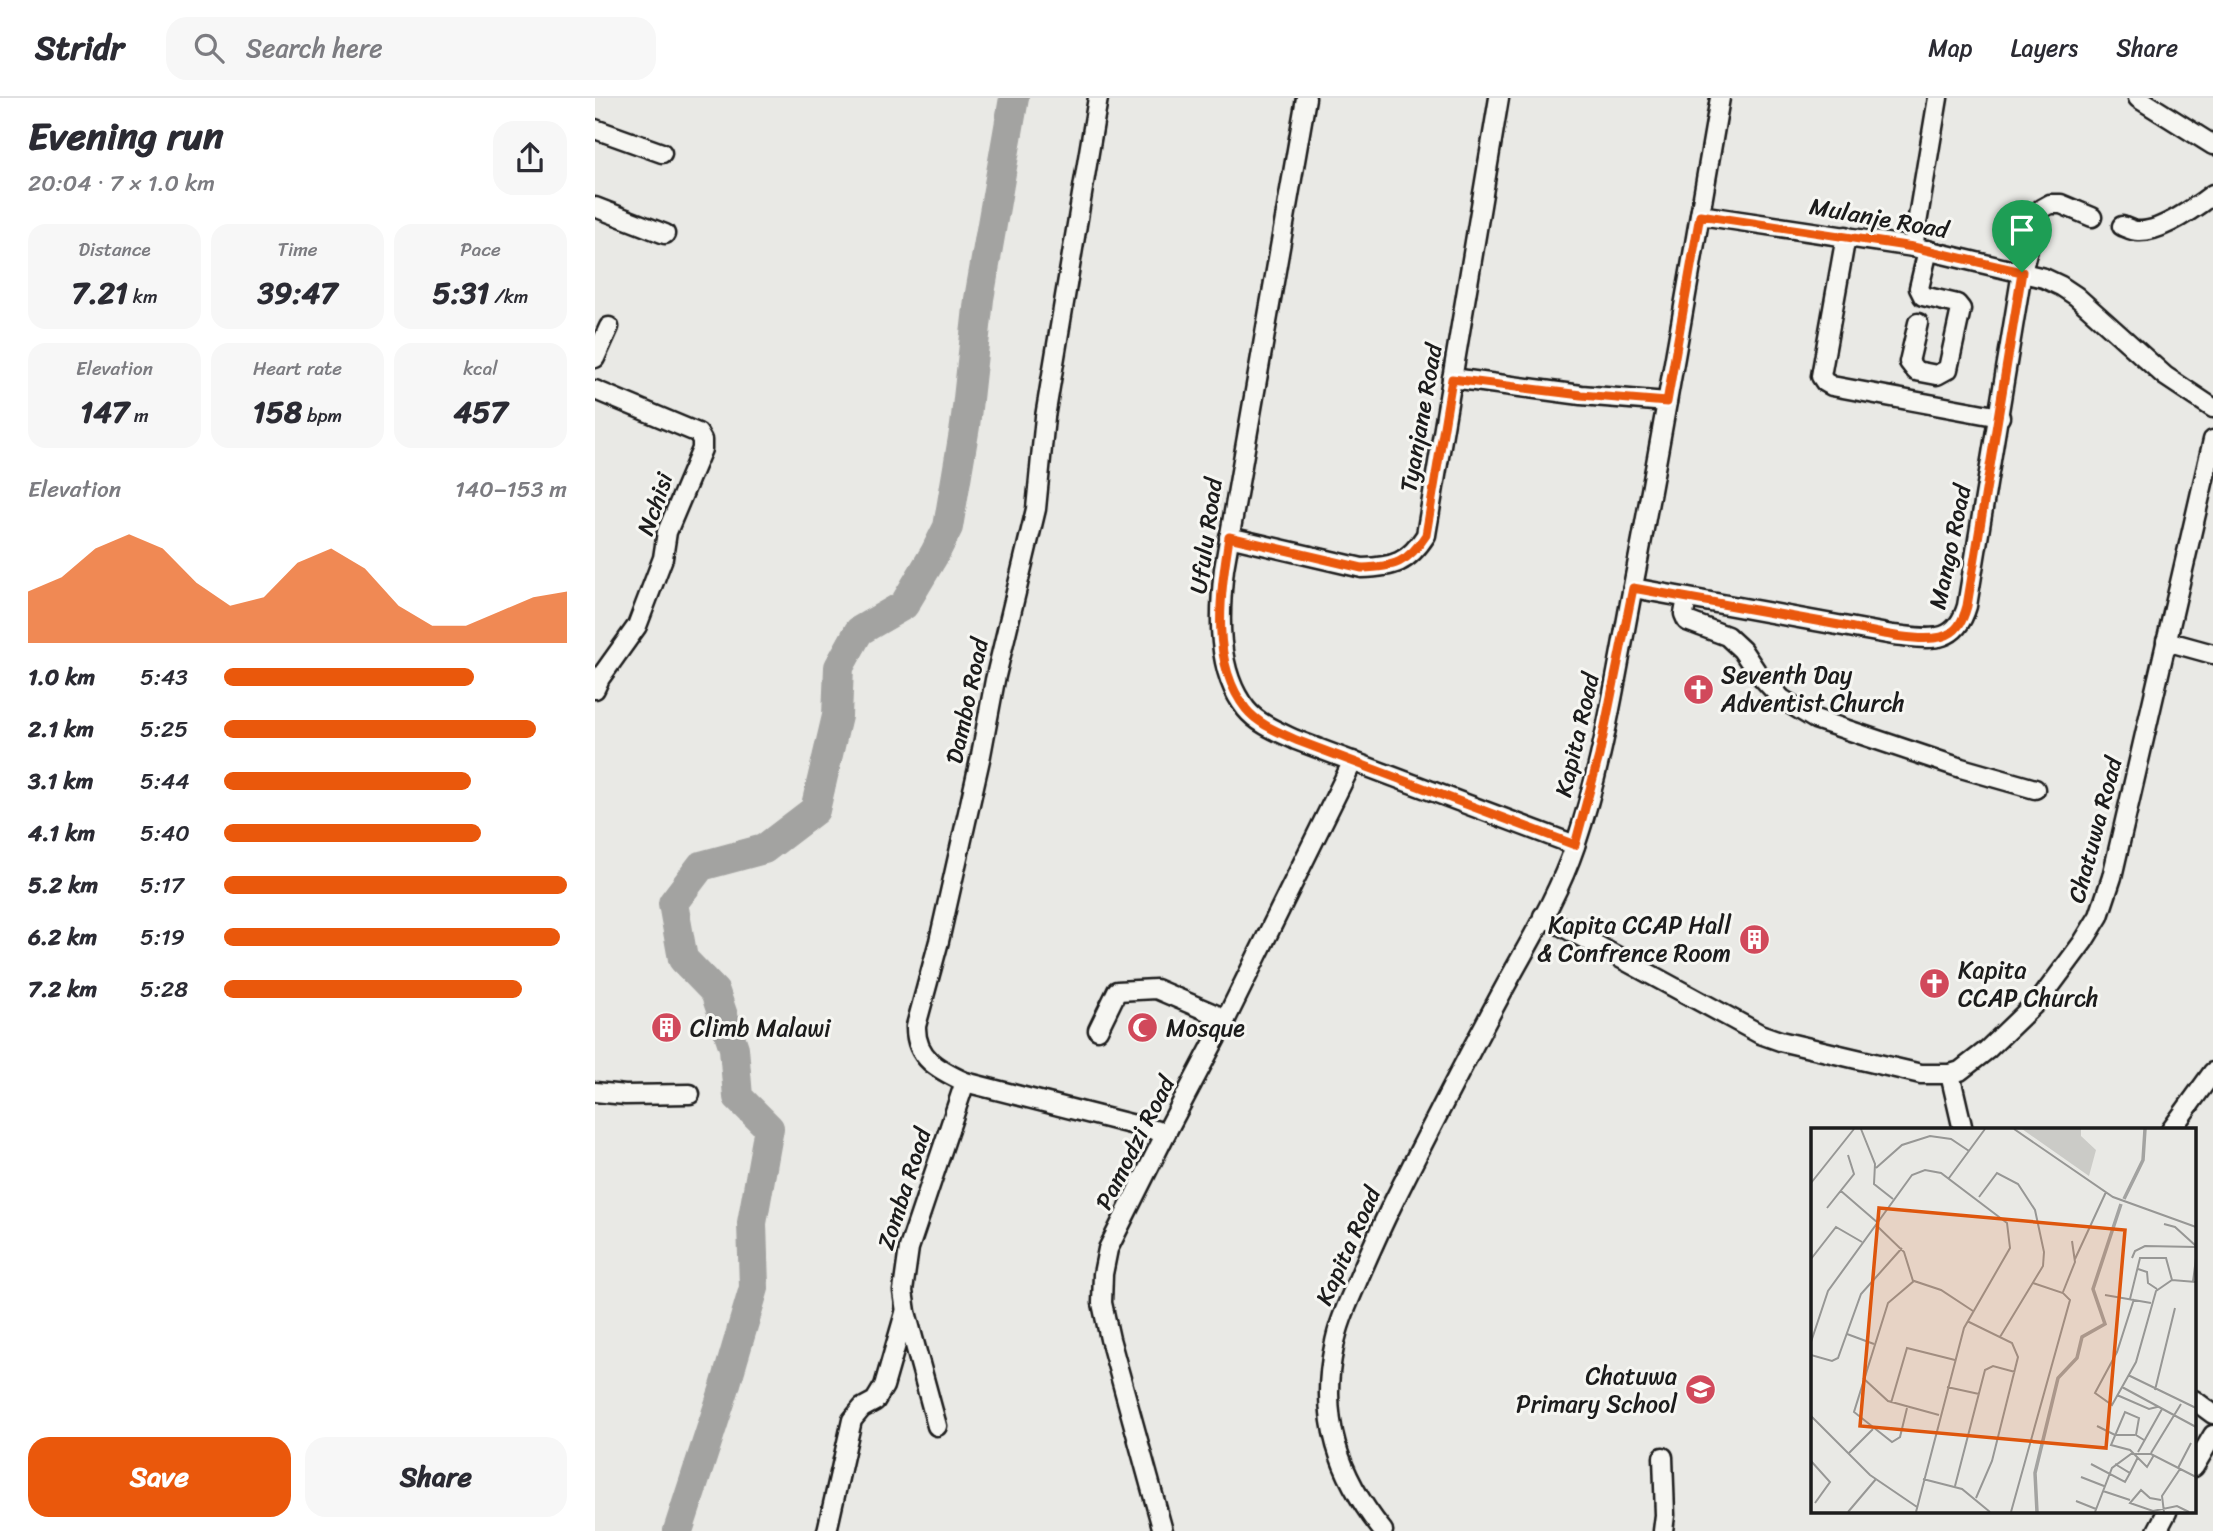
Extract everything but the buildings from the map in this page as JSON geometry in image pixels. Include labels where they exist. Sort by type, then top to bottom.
[{"type":"street","name":"Dambo Road","points":[[1098,98],[1045,417],[1036,509],[915,1039],[930,1062],[943,1072],[965,1082],[1166,1133]]},
{"type":"street","name":"Ufulu Road","points":[[1306,98],[1221,593],[1220,619],[1226,665],[1234,689],[1247,710],[1268,727],[1296,740],[1575,845]]},
{"type":"street","name":"Tyanjane Road","points":[[1229,537],[1362,568],[1380,568],[1398,563],[1415,553],[1426,535],[1499,98]]},
{"type":"street","name":"Kapita Road","points":[[1383,1531],[1349,1481],[1338,1454],[1332,1431],[1329,1377],[1334,1345],[1378,1233],[1543,916],[1575,845],[1599,756],[1633,588],[1720,98]]},
{"type":"street","points":[[1918,323],[1909,362],[1916,371],[1937,376],[1948,369],[1961,309],[1957,304],[1923,296],[1919,288],[1938,98]]},
{"type":"street","points":[[2138,98],[2213,145]]},
{"type":"street","points":[[595,129],[662,153]]},
{"type":"street","points":[[2122,226],[2137,231],[2148,230],[2195,208],[2213,194]]},
{"type":"street","name":"Mango Road","points":[[1633,588],[1893,635],[1939,638],[1950,634],[1963,618],[1967,606],[2022,272],[2036,217],[2041,209],[2049,204],[2061,204],[2092,217]]},
{"type":"street","points":[[595,207],[665,234]]},
{"type":"street","name":"Mulanje Road","points":[[1700,215],[1921,248],[2022,272],[2061,286],[2165,376],[2213,408]]},
{"type":"street","points":[[1846,236],[1821,376],[1825,382],[1832,386],[2000,417]]},
{"type":"street","points":[[595,358],[609,327]]},
{"type":"street","points":[[1452,379],[1581,395],[1667,402]]},
{"type":"street","name":"Nchisi","points":[[595,390],[698,433],[702,440],[702,449],[667,532],[663,558],[637,626],[595,689]]},
{"type":"street","name":"Chatuwa Road","points":[[1951,1074],[1968,1066],[2043,996],[2099,916],[2112,877],[2213,440]]},
{"type":"street","points":[[1687,598],[1684,614],[1687,621],[1727,636],[1782,699],[1815,719],[1961,768],[2035,789]]},
{"type":"street","points":[[2166,641],[2213,654]]},
{"type":"street","name":"Pamodzi Road","points":[[1163,1531],[1110,1339],[1102,1292],[1108,1249],[1226,1019],[1353,761]]},
{"type":"street","points":[[1543,916],[1760,1034],[1921,1074],[1951,1074],[1963,1128]]},
{"type":"street","points":[[1098,1030],[1117,991],[1156,989],[1226,1019]]},
{"type":"street","points":[[2172,1128],[2213,1072]]},
{"type":"street","name":"Zomba Road","points":[[937,1426],[906,1312],[903,1291],[909,1248],[965,1082]]},
{"type":"street","points":[[595,1092],[690,1094]]},
{"type":"street","name":"Zomba Road","points":[[827,1531],[852,1420],[862,1408],[875,1401],[884,1386],[906,1312]]},
{"type":"street","points":[[2196,1401],[2213,1414]]},
{"type":"street","points":[[2196,1463],[2213,1436]]},
{"type":"street","points":[[1663,1531],[1664,1457]]},
{"type":"street","points":[[2157,1531],[2166,1514]]},
{"type":"waterway","points":[[678,1531],[754,1288],[752,1223],[769,1128],[738,1097],[734,1048],[715,992],[683,959],[673,903],[701,866],[764,849],[815,810],[837,716],[839,667],[859,631],[904,605],[948,527],[965,426],[979,299],[1014,98]]},
{"type":"place","name":"Seventh Day Adventist Church","points":[[1698,689]]},
{"type":"place","name":"Kapita CCAP Hall & Confrence Room","points":[[1754,939]]},
{"type":"place","name":"Kapita CCAP Church","points":[[1935,984]]},
{"type":"place","name":"Climb Malawi","points":[[667,1028]]},
{"type":"place","name":"Mosque","points":[[1143,1028]]},
{"type":"place","name":"Chatuwa Primary School","points":[[1700,1390]]},
{"type":"route","points":[[1700,215],[1913,247],[2022,272],[1967,606],[1957,628],[1939,638],[1893,635],[1633,588],[1599,756],[1575,845],[1296,740],[1268,727],[1247,710],[1234,689],[1226,665],[1220,619],[1229,537],[1362,568],[1380,568],[1398,563],[1415,553],[1426,535],[1452,379],[1581,395],[1667,402],[1700,215]]}]
